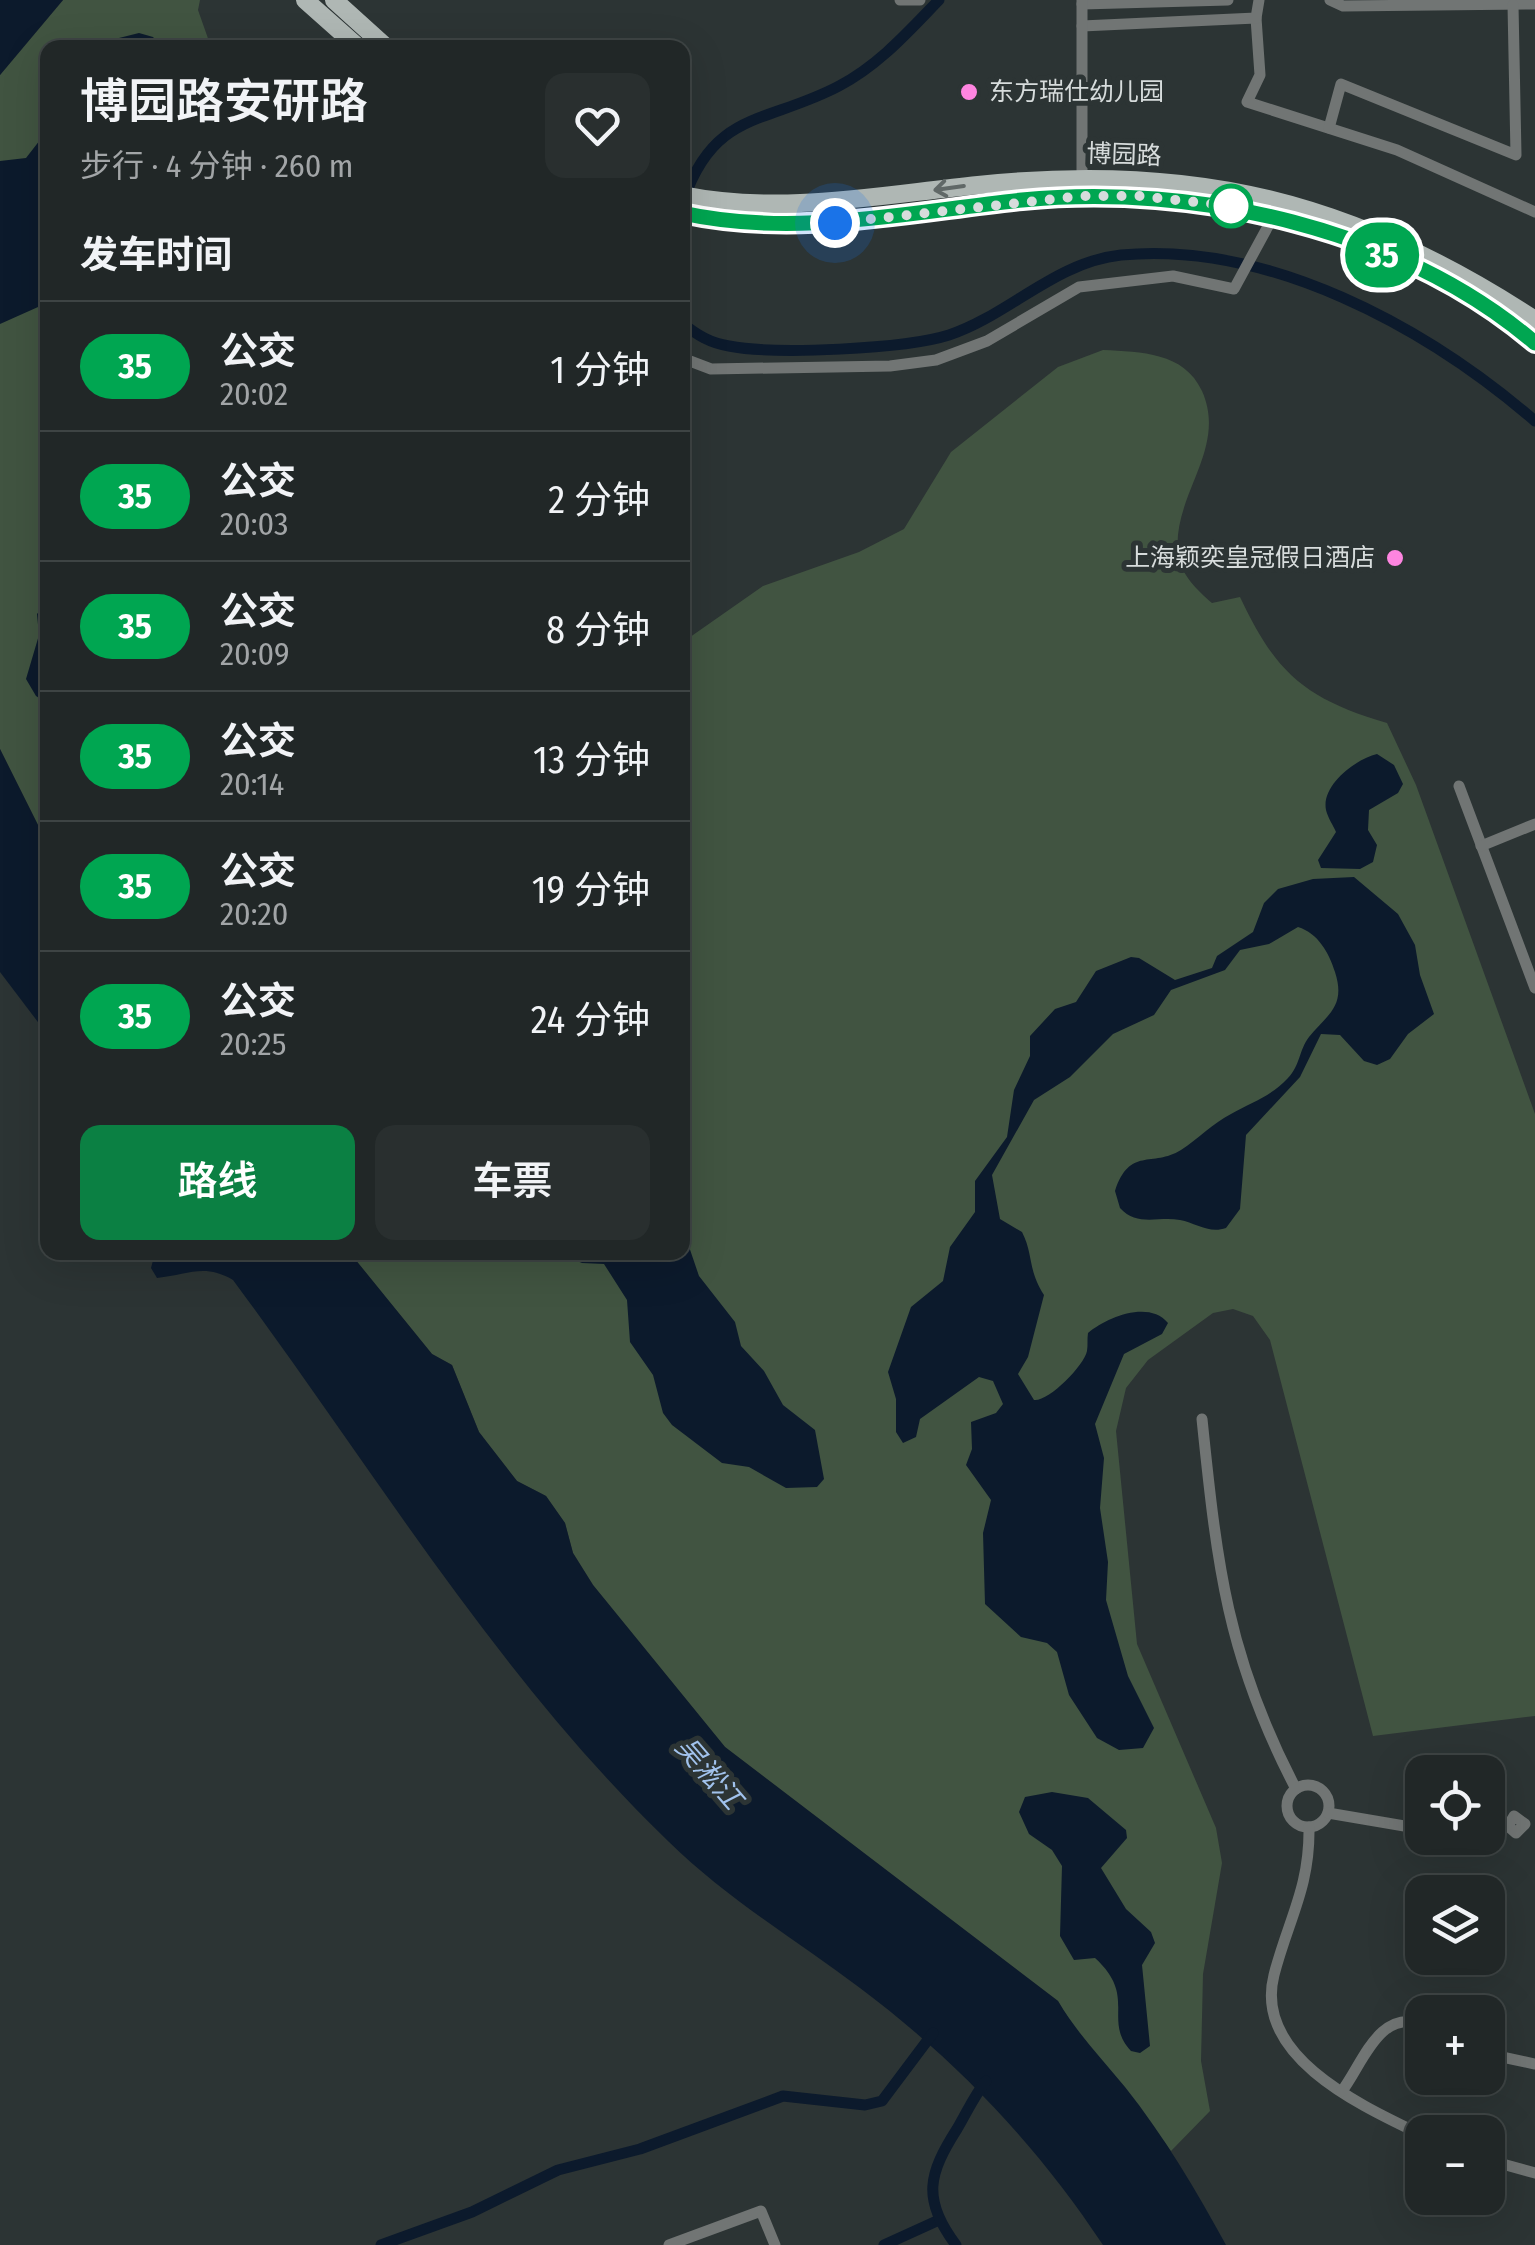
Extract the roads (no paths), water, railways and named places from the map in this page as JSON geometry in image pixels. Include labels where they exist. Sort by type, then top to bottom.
[{"type":"main road","points":[[304,0],[349,40]]},
{"type":"main road","points":[[334,0],[378,40]]},
{"type":"main road","name":"博园路","points":[[690,212],[867,200],[972,185],[1082,187],[1178,182],[1244,192],[1337,216],[1426,254],[1535,320]]},
{"type":"main road","name":"博园路","points":[[1082,187],[1230,206],[1326,233],[1470,297],[1535,343]]},
{"type":"main road","name":"博园路","points":[[690,200],[706,209]]},
{"type":"street","points":[[900,0],[918,0]]},
{"type":"street","points":[[1082,187],[1082,2],[1228,0]]},
{"type":"street","points":[[1259,0],[1256,18],[1260,76],[1247,102],[1397,150],[1535,212]]},
{"type":"street","points":[[1330,0],[1343,6],[1535,4]]},
{"type":"street","points":[[1330,128],[1341,84],[1516,154],[1513,4]]},
{"type":"street","points":[[1082,26],[1256,18]]},
{"type":"street","points":[[690,361],[711,369],[921,362],[987,341],[1079,287],[1174,276],[1234,289],[1273,218]]},
{"type":"street","points":[[1458,786],[1534,982]]},
{"type":"street","points":[[1480,846],[1535,824]]},
{"type":"street","points":[[1202,1420],[1218,1567],[1235,1646],[1273,1745],[1296,1789]]},
{"type":"street","points":[[1296,1789],[1318,1788],[1326,1796],[1328,1813]]},
{"type":"street","points":[[1296,1789],[1290,1797],[1288,1812],[1298,1824],[1309,1827]]},
{"type":"street","points":[[1405,1825],[1328,1813],[1309,1827],[1303,1892],[1272,1987],[1271,2015],[1277,2030],[1302,2060],[1342,2091],[1405,2126]]},
{"type":"street","points":[[1505,1826],[1520,1833],[1530,1819]]},
{"type":"street","points":[[1342,2091],[1385,2028],[1405,2021]]},
{"type":"street","points":[[1505,2058],[1535,2064]]},
{"type":"street","points":[[1505,2165],[1535,2173]]},
{"type":"street","points":[[669,2245],[761,2211],[775,2245]]},
{"type":"water","points":[[0,0],[63,0],[0,75]]},
{"type":"water","points":[[139,33],[156,40],[118,40]]},
{"type":"water","points":[[40,140],[40,306],[0,324],[0,161],[26,158]]},
{"type":"water","points":[[40,610],[40,699],[26,679],[39,635]]},
{"type":"water","points":[[0,749],[40,829],[40,1025],[0,972]]},
{"type":"water","points":[[1377,754],[1394,765],[1403,784],[1398,793],[1369,810],[1368,830],[1377,845],[1373,862],[1360,869],[1321,868],[1318,860],[1336,832],[1326,810],[1329,791],[1350,767]]},
{"type":"water","points":[[1354,877],[1398,914],[1415,945],[1420,975],[1434,1014],[1408,1034],[1390,1059],[1377,1065],[1364,1061],[1340,1035],[1321,1034],[1300,1077],[1246,1135],[1240,1209],[1226,1228],[1214,1230],[1180,1220],[1133,1217],[1120,1208],[1115,1191],[1121,1177],[1135,1163],[1181,1150],[1224,1118],[1274,1090],[1292,1073],[1306,1042],[1333,1009],[1338,993],[1326,951],[1317,939],[1298,927],[1269,944],[1240,950],[1225,970],[1171,990],[1154,1015],[1113,1034],[1070,1077],[1034,1100],[992,1175],[1000,1219],[1022,1232],[1044,1295],[1028,1357],[1018,1374],[1034,1400],[1048,1395],[1073,1374],[1087,1351],[1088,1333],[1096,1327],[1139,1312],[1160,1316],[1168,1323],[1162,1334],[1124,1354],[1095,1424],[1104,1458],[1100,1508],[1108,1562],[1106,1600],[1128,1676],[1154,1728],[1143,1748],[1119,1750],[1097,1738],[1069,1695],[1057,1652],[1047,1643],[1021,1637],[985,1604],[983,1533],[991,1500],[966,1465],[972,1449],[971,1422],[996,1413],[1003,1404],[993,1381],[979,1377],[920,1419],[916,1437],[903,1443],[896,1432],[896,1399],[888,1372],[911,1307],[943,1281],[950,1247],[975,1212],[975,1181],[1007,1137],[1014,1090],[1030,1056],[1030,1036],[1055,1009],[1076,1002],[1096,971],[1131,957],[1175,980],[1212,968],[1217,956],[1253,932],[1264,903],[1278,889],[1313,879]]},
{"type":"water","points":[[690,1250],[699,1276],[735,1322],[741,1346],[764,1371],[783,1405],[815,1430],[824,1479],[817,1487],[786,1488],[749,1467],[722,1463],[672,1425],[663,1413],[653,1375],[630,1342],[627,1300],[604,1264],[575,1260],[690,1260]]},
{"type":"water","name":"吴淞江","points":[[153,1260],[356,1260],[432,1354],[452,1365],[479,1432],[517,1481],[546,1496],[565,1523],[573,1553],[593,1585],[725,1747],[1058,2001],[1153,2125],[1226,2245],[1103,2245],[1051,2173],[962,2075],[860,1988],[713,1881],[606,1777],[492,1641],[233,1280],[204,1271],[157,1278],[151,1268]]},
{"type":"water","points":[[1052,1792],[1088,1798],[1126,1830],[1127,1838],[1101,1868],[1126,1909],[1151,1932],[1155,1943],[1142,1965],[1150,2046],[1140,2053],[1131,2051],[1123,2040],[1118,1996],[1108,1972],[1095,1958],[1074,1960],[1060,1936],[1062,1866],[1052,1850],[1029,1834],[1019,1812],[1025,1797]]},
{"type":"waterway","points":[[690,186],[711,149],[728,134],[854,78],[939,0]]},
{"type":"waterway","points":[[690,329],[710,341],[750,349],[872,347],[929,340],[971,326],[1053,278],[1097,260],[1121,255],[1177,254],[1233,262],[1343,298],[1445,353],[1535,421]]},
{"type":"waterway","points":[[381,2245],[472,2212],[558,2170],[640,2149],[783,2096],[865,2105],[882,2101],[933,2033]]},
{"type":"waterway","points":[[956,2245],[937,2214],[935,2173],[947,2145],[986,2081]]},
{"type":"waterway","points":[[884,2245],[939,2220]]},
{"type":"place","name":"东方瑞仕幼儿园","points":[[969,92]]},
{"type":"place","name":"上海颖奕皇冠假日酒店","points":[[1395,558]]}]
